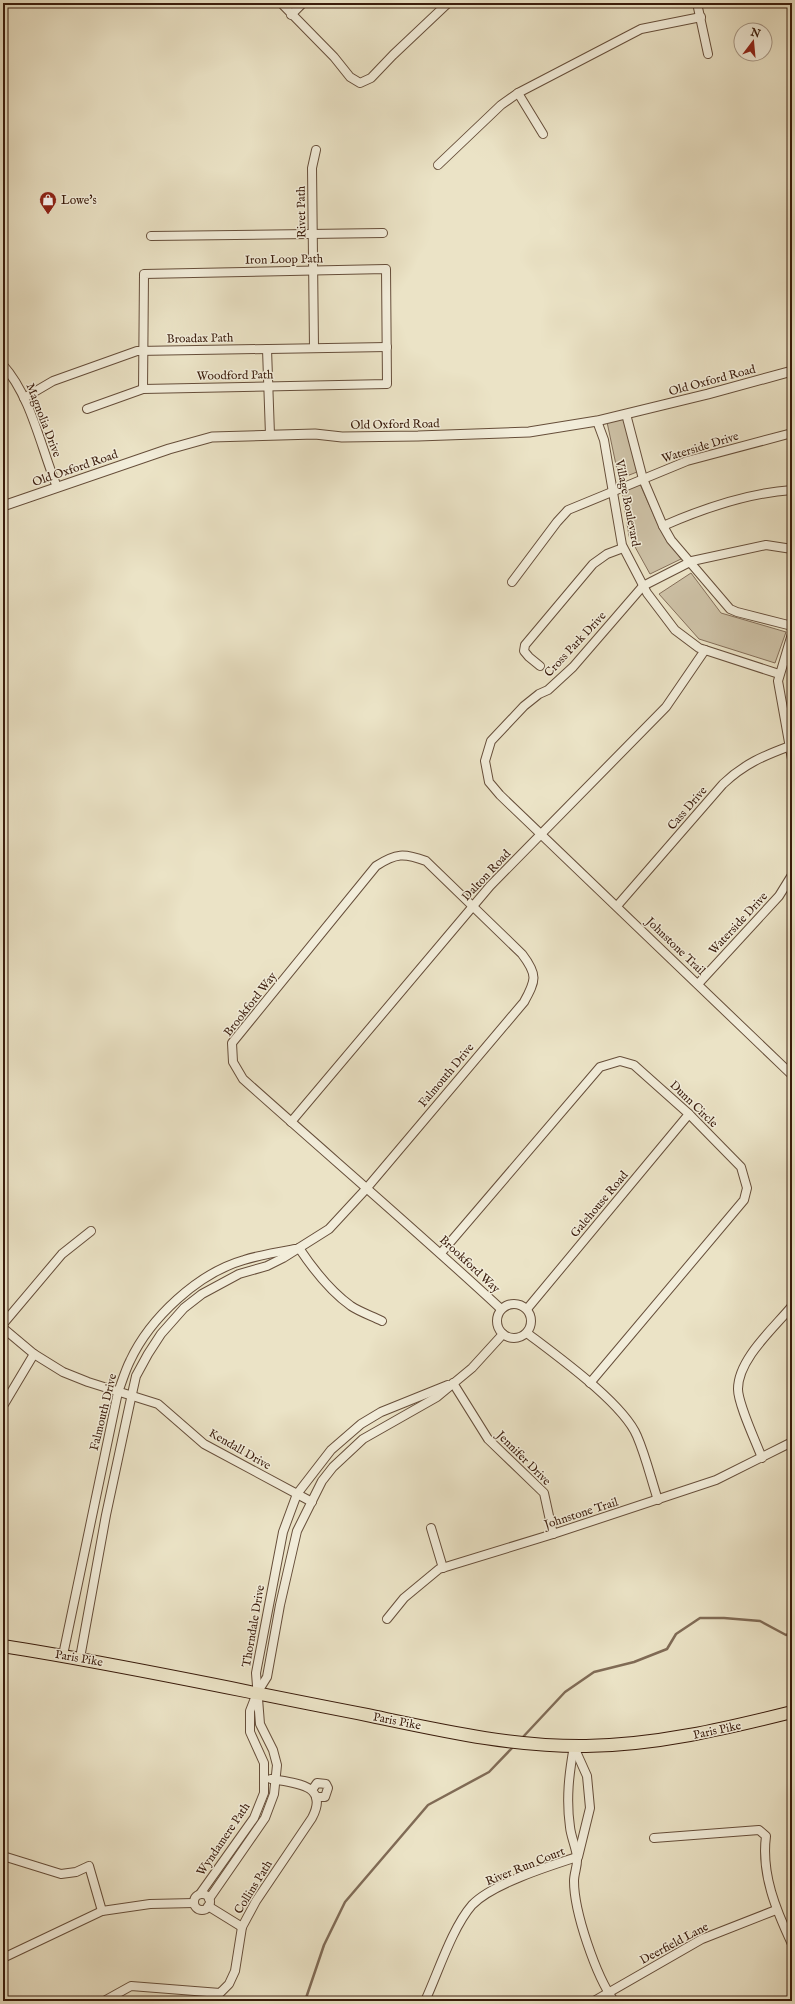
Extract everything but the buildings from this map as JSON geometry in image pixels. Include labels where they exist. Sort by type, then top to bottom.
[{"type":"main road","name":"Paris Pike","points":[[3,1646],[80,1658],[507,1742],[524,1744],[574,1746],[637,1743],[675,1738],[734,1727],[792,1712]]},
{"type":"street","points":[[281,3],[291,15],[334,57],[350,77],[360,83],[371,78],[392,55],[448,3]]},
{"type":"street","points":[[291,15],[303,3]]},
{"type":"street","points":[[697,3],[708,54]]},
{"type":"street","points":[[438,165],[501,105],[518,93],[641,29],[701,17]]},
{"type":"street","points":[[518,93],[543,134]]},
{"type":"street","name":"Rivet Path","points":[[314,347],[312,168],[316,150]]},
{"type":"street","points":[[151,236],[383,233]]},
{"type":"street","name":"Iron Loop Path","points":[[142,351],[144,274],[386,269],[387,384]]},
{"type":"street","name":"Broadax Path","points":[[24,398],[41,386],[130,352],[314,347],[387,347]]},
{"type":"street","points":[[267,348],[270,436]]},
{"type":"street","points":[[142,351],[143,389]]},
{"type":"street","name":"Magnolia Drive","points":[[3,365],[18,386],[24,398],[57,487]]},
{"type":"street","name":"Old Oxford Road","points":[[3,506],[198,440],[226,436],[315,434],[342,437],[514,433],[597,421],[708,394],[792,371]]},
{"type":"street","name":"Woodford Path","points":[[87,409],[143,389],[387,384]]},
{"type":"street","name":"Village Boulevard","points":[[626,414],[643,479],[663,526],[671,540],[730,609],[792,626]]},
{"type":"street","name":"Village Boulevard","points":[[597,421],[604,440],[623,548],[643,586],[675,630],[687,641],[705,650],[779,674]]},
{"type":"street","name":"Waterside Drive","points":[[512,582],[557,522],[568,510],[688,461],[792,433]]},
{"type":"street","points":[[663,526],[703,509],[742,498],[792,490]]},
{"type":"street","name":"Cross Park Drive","points":[[542,834],[489,782],[485,761],[491,741],[524,706],[560,680],[643,586],[690,563],[766,545],[792,549]]},
{"type":"street","points":[[540,666],[529,657],[524,650],[525,645],[593,564],[607,554],[623,548]]},
{"type":"street","points":[[792,634],[779,674],[779,691],[792,759]]},
{"type":"street","name":"Dalton Road","points":[[291,1122],[490,886],[666,707],[705,650]]},
{"type":"street","name":"Cass Drive","points":[[617,906],[723,784],[739,769],[755,759],[790,746]]},
{"type":"street","name":"Johnstone Trail","points":[[542,834],[792,1075]]},
{"type":"street","name":"Brookford Way","points":[[473,906],[426,861],[411,855],[398,855],[388,858],[376,866],[232,1043],[233,1062],[243,1079],[366,1189],[441,1253],[501,1309]]},
{"type":"street","name":"Waterside Drive","points":[[698,984],[779,896],[792,875]]},
{"type":"street","name":"Falmouth Drive","points":[[80,1658],[106,1516],[136,1376],[161,1334],[184,1308],[202,1294],[239,1274],[266,1266],[329,1229],[366,1189],[524,1002],[533,986],[533,968],[522,954],[473,906]]},
{"type":"street","name":"Dunn Circle","points":[[441,1253],[600,1067],[620,1061],[634,1065],[689,1114],[741,1167],[747,1188],[744,1200],[590,1383]]},
{"type":"street","name":"Galehouse Road","points":[[527,1309],[689,1114]]},
{"type":"street","points":[[3,1324],[62,1254],[91,1231]]},
{"type":"street","points":[[299,1248],[311,1266],[328,1286],[352,1306],[382,1321]]},
{"type":"street","name":"Falmouth Drive","points":[[63,1655],[118,1392],[130,1361],[144,1337],[168,1307],[192,1286],[214,1272],[243,1260],[299,1248]]},
{"type":"street","name":"Brookford Way","points":[[503,1334],[497,1325],[497,1319],[501,1309],[509,1304],[519,1304],[527,1309]]},
{"type":"street","points":[[762,1458],[745,1415],[738,1389],[742,1368],[792,1306]]},
{"type":"street","points":[[503,1334],[511,1338],[520,1337],[527,1333],[532,1321],[527,1309]]},
{"type":"street","name":"Kendall Drive","points":[[3,1328],[34,1354],[63,1372],[118,1392],[158,1404],[204,1444],[312,1502]]},
{"type":"street","points":[[527,1333],[590,1383],[622,1414],[637,1435],[658,1500]]},
{"type":"street","name":"Thorndale Drive","points":[[257,1693],[267,1677],[280,1605],[297,1531],[322,1481],[333,1467],[352,1448],[369,1436],[421,1407],[472,1368],[503,1334]]},
{"type":"street","points":[[3,1406],[34,1354]]},
{"type":"street","name":"Thorndale Drive","points":[[257,1693],[257,1666],[278,1554],[283,1532],[297,1494],[330,1450],[361,1424],[381,1412],[453,1383]]},
{"type":"street","name":"Jennifer Drive","points":[[453,1383],[488,1439],[544,1493],[553,1534]]},
{"type":"street","points":[[361,1424],[369,1436]]},
{"type":"street","name":"Johnstone Trail","points":[[387,1619],[404,1598],[438,1570],[716,1480],[792,1442]]},
{"type":"street","points":[[431,1528],[443,1568]]},
{"type":"street","name":"Wyndamere Path","points":[[194,1902],[196,1897],[200,1894],[254,1818],[264,1793],[264,1763],[250,1732],[249,1724],[250,1711],[257,1693]]},
{"type":"street","name":"Wyndamere Path","points":[[194,1902],[201,1910],[209,1902],[265,1818],[271,1805],[276,1780],[276,1765],[273,1750],[260,1724],[257,1693]]},
{"type":"street","points":[[574,1746],[569,1773],[567,1802],[570,1829],[577,1858]]},
{"type":"street","points":[[574,1746],[587,1776],[590,1808],[577,1858],[574,1881],[579,1912],[595,1964],[614,2001]]},
{"type":"street","points":[[265,1778],[296,1783],[312,1790],[316,1797],[325,1797],[328,1788],[326,1784],[317,1783],[312,1790]]},
{"type":"street","name":"Collins Path","points":[[104,2001],[131,1986],[220,1994],[229,1984],[235,1970],[242,1927],[256,1901],[312,1818],[317,1803],[316,1797]]},
{"type":"street","points":[[654,1838],[758,1830],[763,1832],[766,1836],[767,1874],[776,1910],[792,1944]]},
{"type":"street","points":[[3,1863],[7,1857],[61,1874],[76,1872],[89,1866],[102,1911]]},
{"type":"street","name":"River Run Court","points":[[425,2001],[457,1928],[473,1904],[501,1886],[552,1865],[577,1858]]},
{"type":"street","name":"Wyndamere Path","points":[[200,1894],[205,1894],[209,1902],[242,1927]]},
{"type":"street","name":"Wyndamere Path","points":[[3,1958],[102,1911],[150,1904],[194,1902]]},
{"type":"street","name":"Deerfield Lane","points":[[594,2001],[702,1939],[776,1910]]},
{"type":"shaded area","points":[[624,418],[637,472],[619,479],[607,422]]},
{"type":"shaded area","points":[[640,484],[659,527],[681,559],[650,574],[629,536],[622,492]]},
{"type":"shaded area","points":[[691,573],[721,613],[786,632],[775,663],[699,639],[659,594]]},
{"type":"waterway","points":[[522,1738],[565,1692],[594,1672],[634,1662],[667,1649],[676,1634],[700,1618],[760,1621],[786,1635],[792,1633]]},
{"type":"waterway","points":[[305,2001],[324,1945],[345,1902],[428,1805],[489,1772],[514,1746]]},
{"type":"place","name":"Lowe's","points":[[48,215]]}]
